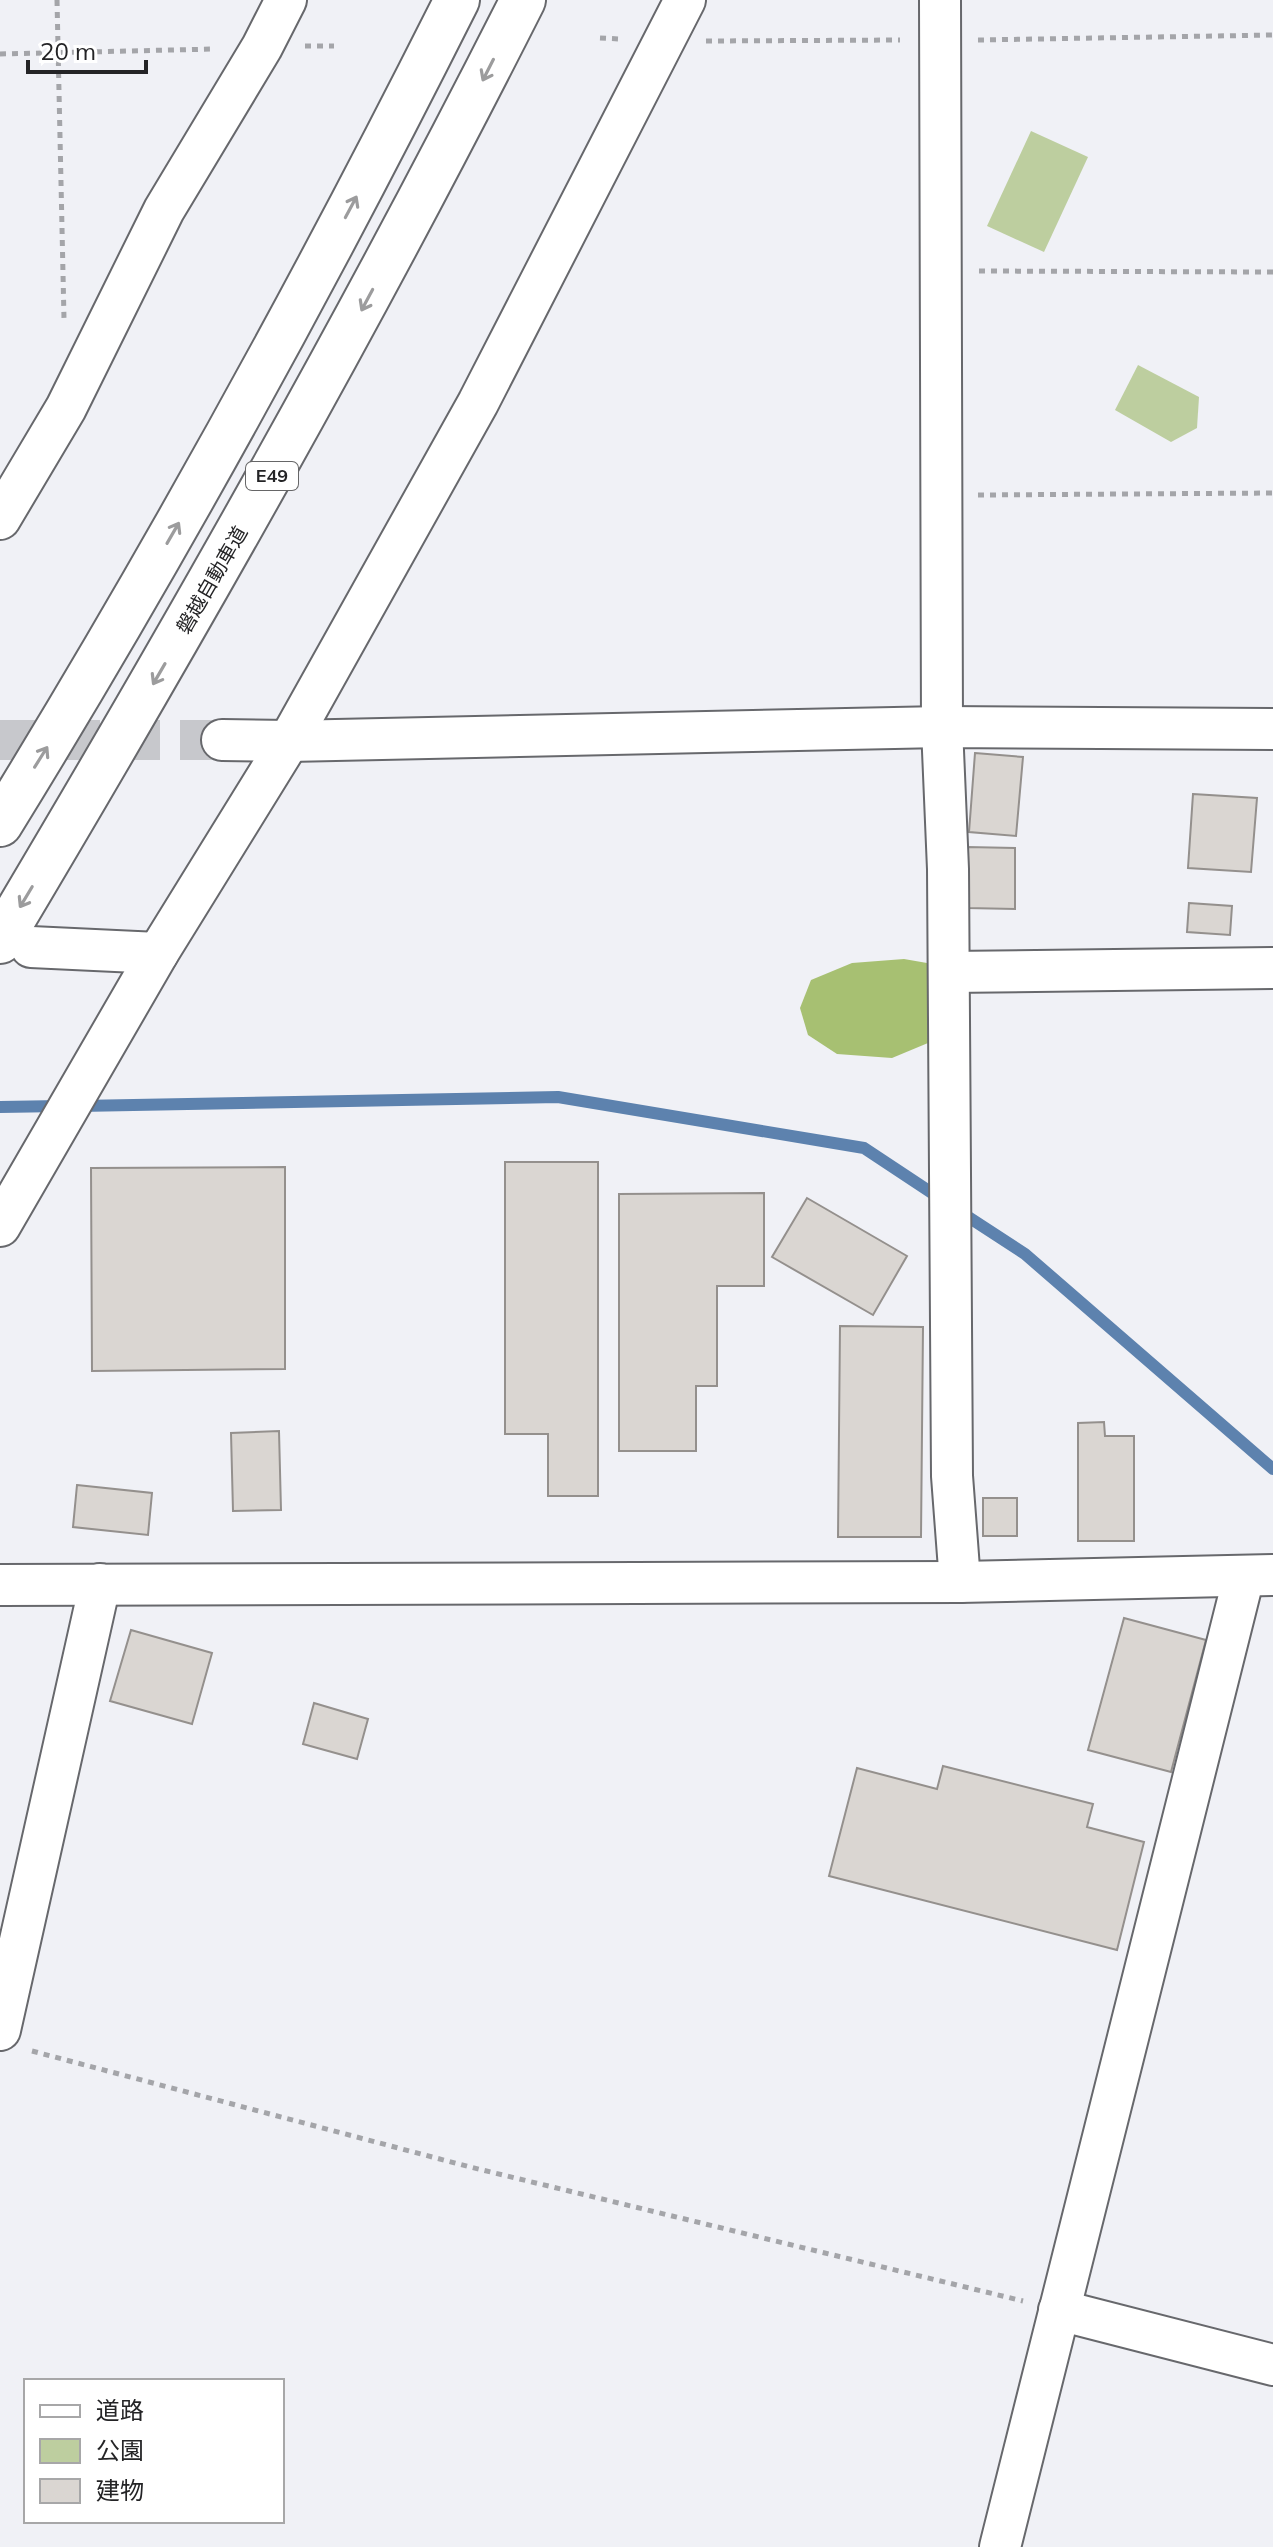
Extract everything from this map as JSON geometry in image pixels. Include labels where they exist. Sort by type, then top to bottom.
[{"type":"highway","name":"E49","points":[[0,824],[97,667],[232,429],[457,0]]},
{"type":"highway","name":"磐越自動車道","points":[[16,944],[151,689],[286,451],[439,166],[523,0]]},
{"type":"street","points":[[0,519],[66,408],[164,210],[262,47],[286,0]]},
{"type":"street","points":[[0,1226],[158,953],[289,741],[478,403],[685,0]]},
{"type":"street","points":[[940,0],[944,496],[942,727],[949,972],[952,1476],[960,1582]]},
{"type":"street","points":[[222,740],[942,727],[1273,729]]},
{"type":"street","points":[[16,944],[158,953]]},
{"type":"street","points":[[949,972],[1273,968]]},
{"type":"street","points":[[0,1585],[960,1582],[1258,1575],[1059,2310],[1000,2547]]},
{"type":"street","points":[[15,2040],[100,1584]]},
{"type":"street","points":[[1059,2310],[1273,2365]]},
{"type":"path","points":[[57,0],[64,331]]},
{"type":"path","points":[[0,54],[262,47]]},
{"type":"path","points":[[942,271],[1273,272]]},
{"type":"path","points":[[944,496],[1273,493]]},
{"type":"path","points":[[15,2040],[470,2167],[1059,2310]]},
{"type":"green space","points":[[1031,131],[1088,157],[1044,252],[987,226]]},
{"type":"green space","points":[[1138,365],[1199,397],[1197,428],[1171,442],[1115,410]]},
{"type":"green space","points":[[904,959],[927,963],[933,985],[928,1043],[892,1058],[837,1054],[808,1035],[800,1008],[811,980],[852,963]]},
{"type":"building","points":[[975,753],[1023,757],[1016,836],[969,832]]},
{"type":"building","points":[[1193,794],[1257,798],[1251,872],[1188,868]]},
{"type":"building","points":[[967,847],[1015,848],[1015,909],[967,908]]},
{"type":"building","points":[[1189,903],[1232,906],[1230,935],[1187,932]]},
{"type":"building","points":[[505,1162],[598,1162],[598,1496],[548,1496],[548,1434],[505,1434]]},
{"type":"building","points":[[285,1167],[285,1369],[92,1371],[91,1168]]},
{"type":"building","points":[[764,1193],[764,1286],[717,1286],[717,1386],[696,1386],[696,1451],[619,1451],[619,1194]]},
{"type":"building","points":[[807,1198],[907,1256],[873,1315],[772,1257]]},
{"type":"building","points":[[840,1326],[923,1327],[921,1537],[838,1537]]},
{"type":"building","points":[[1104,1422],[1105,1436],[1134,1436],[1134,1541],[1078,1541],[1078,1423]]},
{"type":"building","points":[[279,1431],[281,1510],[233,1511],[231,1433]]},
{"type":"building","points":[[77,1485],[152,1493],[148,1535],[73,1527]]},
{"type":"building","points":[[983,1498],[1017,1498],[1017,1536],[983,1536]]},
{"type":"building","points":[[1124,1618],[1206,1640],[1171,1772],[1088,1750]]},
{"type":"building","points":[[131,1630],[212,1653],[192,1724],[110,1701]]},
{"type":"building","points":[[314,1703],[368,1719],[357,1759],[303,1744]]},
{"type":"building","points":[[943,1766],[1093,1804],[1087,1827],[1144,1842],[1117,1950],[829,1876],[857,1768],[937,1789]]},
{"type":"waterway","points":[[79,1106],[558,1097],[864,1148],[941,1199]]},
{"type":"waterway","points":[[0,1107],[61,1106]]},
{"type":"waterway","points":[[956,1209],[1025,1254],[1273,1469]]},
{"type":"tunnel","points":[[0,740],[222,740]]}]
